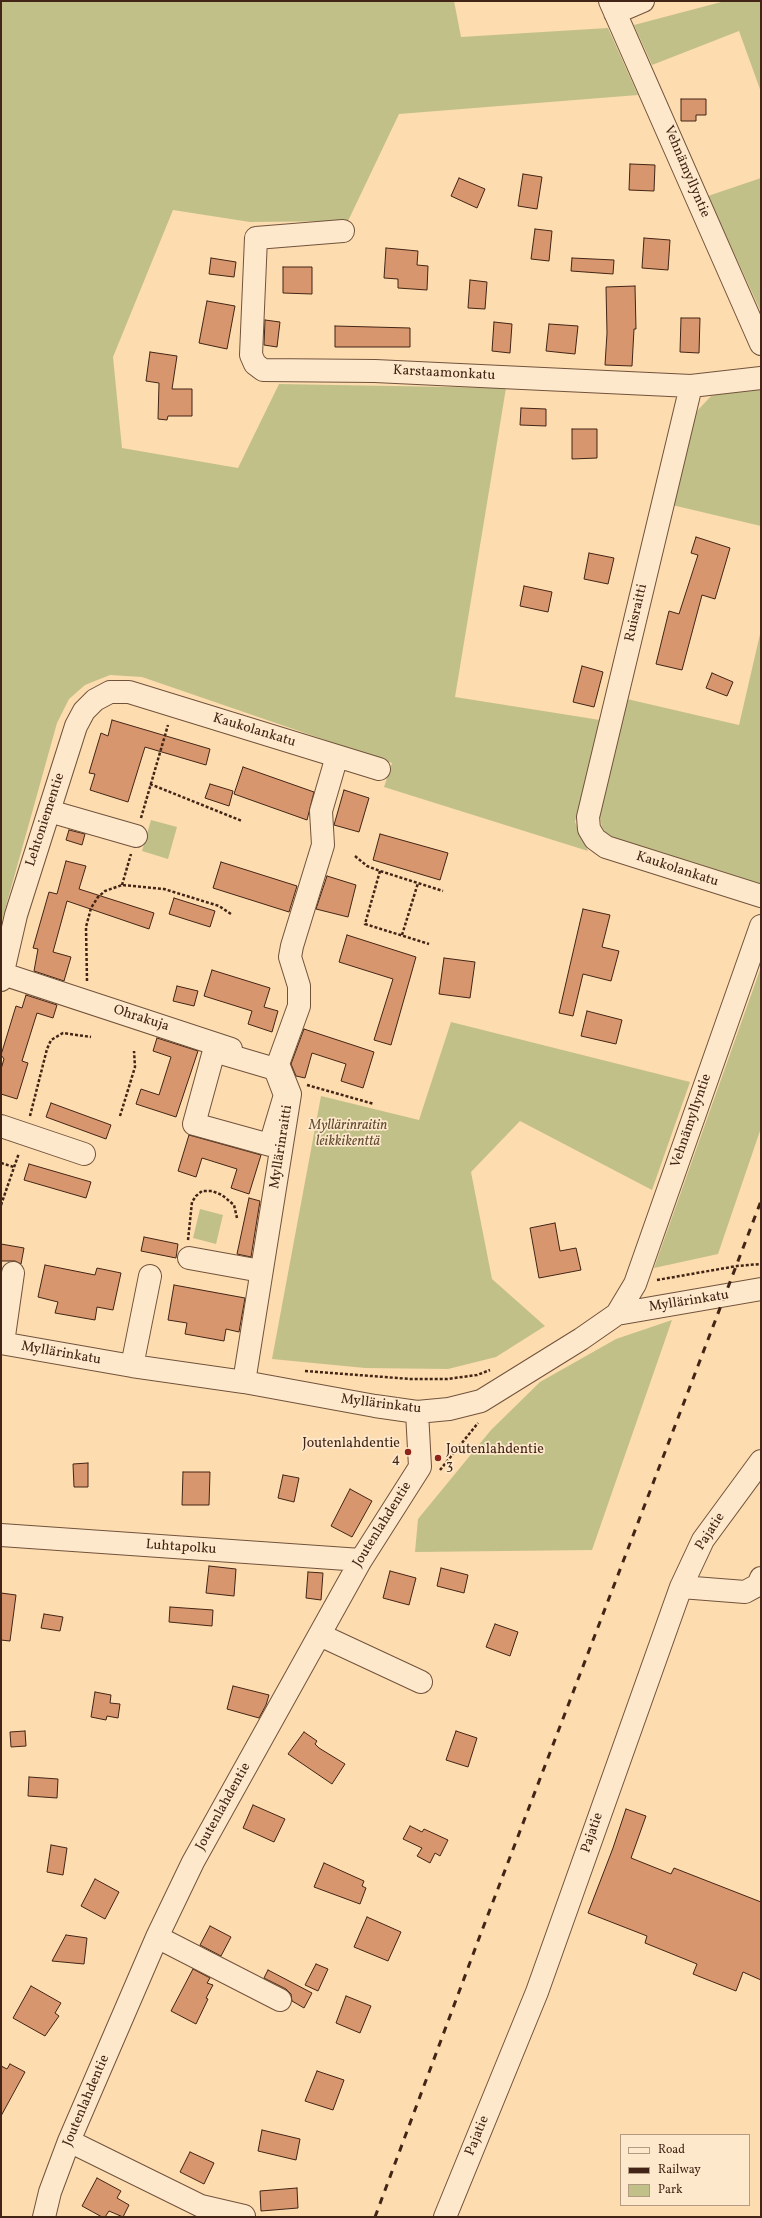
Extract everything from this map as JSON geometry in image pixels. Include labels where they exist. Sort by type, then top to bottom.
[{"type":"street","points":[[612,7],[643,1]]},
{"type":"street","name":"Vehnämyllyntie","points":[[612,7],[761,344]]},
{"type":"street","name":"Karstaamonkatu","points":[[343,230],[256,238],[250,355],[255,364],[263,370],[375,371],[691,386],[761,378]]},
{"type":"street","name":"Ruisraitti","points":[[595,839],[589,829],[588,817],[691,386]]},
{"type":"street","name":"Lehtoniementie","points":[[2,977],[16,915],[76,726],[84,710],[95,700],[110,692],[129,692]]},
{"type":"street","name":"Kaukolankatu","points":[[129,692],[379,769]]},
{"type":"street","points":[[281,1070],[299,1006],[299,986],[290,957],[323,845],[320,811],[337,756]]},
{"type":"street","points":[[49,811],[136,836]]},
{"type":"street","name":"Kaukolankatu","points":[[595,839],[606,847],[761,896]]},
{"type":"street","name":"Vehnämyllyntie","points":[[617,1314],[635,1284],[761,926]]},
{"type":"street","name":"Ohrakuja","points":[[2,977],[88,1002],[281,1070]]},
{"type":"street","points":[[214,1051],[275,1069],[285,1095],[270,1145],[194,1124],[214,1051]]},
{"type":"street","name":"Myllärinraitti","points":[[244,1382],[290,1094],[281,1070]]},
{"type":"street","points":[[1,1126],[84,1154]]},
{"type":"street","points":[[189,1258],[261,1271]]},
{"type":"street","points":[[2,1343],[13,1273]]},
{"type":"street","points":[[132,1366],[150,1276]]},
{"type":"street","name":"Myllärinkatu","points":[[2,1343],[132,1366],[244,1382],[374,1406],[417,1412],[449,1408],[481,1401],[581,1339],[617,1314],[761,1289]]},
{"type":"street","name":"Joutenlahdentie","points":[[44,2217],[50,2192],[69,2141],[157,1937],[194,1862],[361,1560],[420,1467],[417,1412]]},
{"type":"street","name":"Pajatie","points":[[445,2217],[537,1992],[681,1587],[703,1540],[759,1470]]},
{"type":"street","name":"Luhtapolku","points":[[1,1535],[361,1560]]},
{"type":"street","points":[[681,1587],[745,1592],[758,1585],[761,1578]]},
{"type":"street","points":[[320,1635],[421,1682]]},
{"type":"street","points":[[157,1937],[280,2000]]},
{"type":"street","points":[[69,2141],[201,2206],[244,2216]]},
{"type":"path","points":[[122,885],[174,705]]},
{"type":"path","points":[[150,784],[242,821]]},
{"type":"path","points":[[355,856],[367,866],[443,891]]},
{"type":"path","points":[[380,871],[365,924],[429,944]]},
{"type":"path","points":[[402,935],[418,883]]},
{"type":"path","points":[[88,1002],[86,927],[91,908],[98,897],[105,890],[122,885],[164,889],[219,906],[231,914]]},
{"type":"path","points":[[1,1205],[26,1135],[46,1049],[51,1040],[63,1033],[91,1037]]},
{"type":"path","points":[[120,1116],[135,1067],[134,1051]]},
{"type":"path","points":[[281,1070],[374,1104]]},
{"type":"path","points":[[1,1163],[14,1167]]},
{"type":"path","points":[[189,1258],[188,1232],[192,1202],[202,1191],[212,1191],[222,1195],[234,1205],[238,1218]]},
{"type":"path","points":[[635,1284],[736,1266],[761,1264]]},
{"type":"path","points":[[301,1371],[411,1379],[447,1379],[477,1375],[491,1370]]},
{"type":"path","points":[[435,1476],[468,1437],[483,1416],[477,1375]]},
{"type":"green space","points":[[1,1],[454,1],[461,37],[608,28],[638,95],[399,114],[348,221],[250,222],[173,210],[113,357],[122,448],[238,468],[279,384],[506,388],[455,697],[600,720],[575,822],[588,851],[384,787],[392,763],[142,677],[110,675],[85,685],[69,699],[57,723],[1,924]]},
{"type":"green space","points":[[725,1],[761,1],[761,92],[739,31],[652,65],[634,25]]},
{"type":"green space","points":[[761,178],[761,312],[708,196]]},
{"type":"green space","points":[[754,386],[761,387],[761,526],[672,505],[690,425],[698,410],[711,396]]},
{"type":"green space","points":[[761,630],[761,885],[609,838],[602,827],[599,812],[627,699],[739,725]]},
{"type":"green space","points":[[151,820],[177,827],[168,859],[142,851]]},
{"type":"green space","points":[[761,967],[761,1128],[718,1254],[654,1268]]},
{"type":"green space","name":"Myllärinraitin leikkikenttä","points":[[451,1022],[690,1082],[652,1190],[520,1121],[471,1172],[492,1279],[545,1326],[496,1357],[448,1369],[365,1368],[272,1359],[321,1096],[419,1120]]},
{"type":"green space","points":[[200,1209],[223,1215],[216,1244],[193,1238]]},
{"type":"green space","points":[[672,1320],[592,1550],[415,1552],[418,1519],[491,1430],[540,1382],[616,1339]]},
{"type":"building","points":[[681,99],[706,99],[706,115],[696,115],[696,121],[681,121]]},
{"type":"building","points":[[630,164],[655,165],[654,191],[629,190]]},
{"type":"building","points":[[523,174],[542,177],[537,209],[518,206]]},
{"type":"building","points":[[459,178],[485,189],[477,208],[451,196]]},
{"type":"building","points":[[535,229],[552,231],[549,261],[531,259]]},
{"type":"building","points":[[644,238],[670,240],[668,270],[642,268]]},
{"type":"building","points":[[386,248],[418,251],[417,265],[428,266],[427,290],[398,288],[398,279],[384,278]]},
{"type":"building","points":[[211,258],[236,262],[234,277],[209,274]]},
{"type":"building","points":[[572,258],[614,260],[613,274],[571,271]]},
{"type":"building","points":[[283,267],[312,267],[312,294],[283,293]]},
{"type":"building","points":[[470,280],[487,282],[485,309],[468,308]]},
{"type":"building","points":[[635,286],[636,329],[634,329],[632,366],[605,365],[607,333],[606,287]]},
{"type":"building","points":[[207,301],[235,306],[227,349],[199,343]]},
{"type":"building","points":[[681,318],[700,318],[699,353],[680,352]]},
{"type":"building","points":[[265,320],[280,322],[277,347],[264,345]]},
{"type":"building","points":[[494,322],[512,324],[510,353],[492,351]]},
{"type":"building","points":[[549,324],[578,326],[575,354],[546,351]]},
{"type":"building","points":[[335,326],[410,328],[410,347],[335,347]]},
{"type":"building","points":[[150,352],[177,356],[172,389],[192,389],[192,416],[168,416],[167,420],[158,419],[159,383],[146,381]]},
{"type":"building","points":[[521,408],[546,409],[546,426],[520,425]]},
{"type":"building","points":[[572,429],[597,429],[597,458],[572,459]]},
{"type":"building","points":[[696,537],[730,548],[715,599],[702,595],[682,670],[656,664],[669,611],[679,614],[698,555],[691,553]]},
{"type":"building","points":[[589,553],[614,558],[608,584],[584,579]]},
{"type":"building","points":[[524,586],[552,592],[548,612],[520,606]]},
{"type":"building","points":[[582,666],[603,672],[594,707],[573,702]]},
{"type":"building","points":[[712,673],[733,682],[727,696],[706,688]]},
{"type":"building","points":[[112,720],[210,749],[206,765],[145,747],[128,802],[90,790],[95,774],[89,773],[101,733],[108,736]]},
{"type":"building","points":[[243,767],[314,792],[307,820],[234,794]]},
{"type":"building","points":[[210,784],[233,791],[229,806],[205,798]]},
{"type":"building","points":[[344,790],[369,798],[359,832],[334,825]]},
{"type":"building","points":[[69,830],[85,834],[82,845],[66,840]]},
{"type":"building","points":[[380,834],[448,853],[440,880],[373,860]]},
{"type":"building","points":[[66,861],[86,866],[79,889],[154,913],[149,929],[67,901],[53,952],[71,957],[64,981],[34,971],[38,949],[33,948],[49,892],[57,894]]},
{"type":"building","points":[[221,862],[297,886],[289,912],[213,888]]},
{"type":"building","points":[[327,876],[356,885],[348,917],[316,909]]},
{"type":"building","points":[[174,898],[215,911],[210,927],[169,914]]},
{"type":"building","points":[[583,909],[610,915],[602,947],[619,951],[611,981],[583,974],[573,1016],[559,1013]]},
{"type":"building","points":[[347,935],[416,957],[391,1045],[374,1040],[393,979],[339,962]]},
{"type":"building","points":[[444,958],[475,962],[470,998],[439,994]]},
{"type":"building","points":[[212,970],[270,988],[264,1007],[278,1011],[272,1032],[248,1024],[252,1011],[204,996]]},
{"type":"building","points":[[177,986],[198,991],[194,1006],[173,1001]]},
{"type":"building","points":[[26,995],[57,1005],[53,1018],[37,1013],[22,1061],[28,1063],[17,1099],[1,1094],[1,1069],[4,1059],[1,1055],[16,1006],[22,1008]]},
{"type":"building","points":[[587,1011],[622,1020],[616,1044],[581,1036]]},
{"type":"building","points":[[304,1029],[374,1052],[363,1088],[341,1081],[346,1064],[312,1053],[305,1078],[296,1076],[291,1064]]},
{"type":"building","points":[[157,1038],[198,1051],[176,1117],[136,1104],[141,1089],[159,1095],[171,1057],[153,1051]]},
{"type":"building","points":[[51,1103],[111,1125],[106,1139],[46,1117]]},
{"type":"building","points":[[189,1135],[261,1155],[249,1194],[231,1188],[237,1169],[202,1158],[196,1177],[178,1171]]},
{"type":"building","points":[[29,1164],[91,1182],[86,1198],[24,1180]]},
{"type":"building","points":[[249,1198],[260,1201],[251,1257],[237,1254]]},
{"type":"building","points":[[555,1223],[560,1251],[576,1248],[581,1270],[539,1278],[530,1228]]},
{"type":"building","points":[[144,1237],[178,1244],[176,1258],[141,1251]]},
{"type":"building","points":[[1,1244],[24,1248],[21,1264],[15,1261],[1,1261]]},
{"type":"building","points":[[45,1265],[95,1275],[97,1268],[121,1273],[113,1310],[97,1307],[95,1320],[55,1313],[58,1302],[38,1297]]},
{"type":"building","points":[[174,1285],[245,1298],[239,1332],[226,1329],[224,1341],[185,1334],[187,1323],[168,1320]]},
{"type":"building","points":[[88,1463],[88,1487],[74,1487],[73,1464]]},
{"type":"building","points":[[183,1472],[210,1472],[209,1505],[182,1505]]},
{"type":"building","points":[[283,1475],[299,1478],[294,1502],[278,1498]]},
{"type":"building","points":[[350,1489],[372,1501],[352,1537],[331,1526]]},
{"type":"building","points":[[209,1566],[236,1569],[234,1596],[206,1593]]},
{"type":"building","points":[[441,1568],[468,1575],[464,1593],[437,1586]]},
{"type":"building","points":[[390,1571],[416,1578],[409,1605],[383,1598]]},
{"type":"building","points":[[308,1572],[323,1573],[321,1600],[306,1598]]},
{"type":"building","points":[[1,1593],[16,1595],[10,1641],[1,1640]]},
{"type":"building","points":[[170,1607],[213,1610],[212,1626],[169,1622]]},
{"type":"building","points":[[44,1614],[63,1617],[60,1631],[41,1628]]},
{"type":"building","points":[[495,1624],[518,1632],[510,1656],[486,1647]]},
{"type":"building","points":[[233,1686],[269,1695],[266,1705],[259,1718],[227,1709]]},
{"type":"building","points":[[95,1692],[111,1695],[110,1703],[120,1704],[118,1718],[107,1716],[106,1720],[91,1717]]},
{"type":"building","points":[[25,1731],[26,1746],[11,1747],[10,1732]]},
{"type":"building","points":[[456,1731],[477,1738],[468,1767],[446,1760]]},
{"type":"building","points":[[304,1732],[317,1741],[315,1744],[319,1748],[345,1764],[332,1784],[288,1754]]},
{"type":"building","points":[[29,1777],[58,1779],[57,1798],[28,1796]]},
{"type":"building","points":[[253,1805],[285,1819],[274,1842],[243,1828]]},
{"type":"building","points":[[626,1809],[646,1816],[631,1858],[671,1874],[674,1868],[761,1902],[761,1980],[743,1972],[736,1991],[693,1974],[697,1964],[645,1943],[647,1936],[588,1913]]},
{"type":"building","points":[[410,1826],[422,1832],[424,1829],[448,1840],[440,1856],[435,1853],[430,1863],[417,1856],[422,1848],[403,1839]]},
{"type":"building","points":[[51,1845],[67,1848],[63,1875],[47,1872]]},
{"type":"building","points":[[324,1863],[364,1881],[362,1886],[366,1888],[360,1904],[314,1887]]},
{"type":"building","points":[[95,1879],[119,1892],[105,1919],[81,1906]]},
{"type":"building","points":[[367,1917],[401,1932],[388,1961],[354,1947]]},
{"type":"building","points":[[210,1926],[231,1937],[221,1956],[200,1945]]},
{"type":"building","points":[[66,1935],[87,1938],[84,1964],[52,1961]]},
{"type":"building","points":[[316,1964],[328,1969],[318,1991],[305,1985]]},
{"type":"building","points":[[193,1969],[210,1978],[207,1983],[213,1985],[206,1998],[208,1999],[196,2024],[171,2011]]},
{"type":"building","points":[[268,1970],[312,1993],[304,2008],[292,2001],[291,1994],[286,1989],[264,1978]]},
{"type":"building","points":[[31,1986],[61,2003],[55,2013],[59,2016],[45,2036],[13,2018]]},
{"type":"building","points":[[346,1996],[371,2006],[360,2033],[336,2023]]},
{"type":"building","points":[[10,2064],[25,2072],[1,2116],[1,2066],[7,2069]]},
{"type":"building","points":[[317,2071],[344,2080],[333,2110],[305,2101]]},
{"type":"building","points":[[262,2130],[300,2139],[296,2160],[258,2151]]},
{"type":"building","points":[[190,2152],[214,2163],[204,2184],[180,2172]]},
{"type":"building","points":[[97,2178],[121,2191],[117,2198],[129,2205],[123,2217],[109,2211],[105,2217],[102,2217],[82,2206]]},
{"type":"building","points":[[297,2188],[298,2208],[261,2211],[260,2191]]},
{"type":"railway","points":[[375,2217],[481,1933],[761,1201]]},
{"type":"place","name":"Joutenlahdentie 4","points":[[408,1452]]},
{"type":"place","name":"Joutenlahdentie 3","points":[[438,1458]]}]
